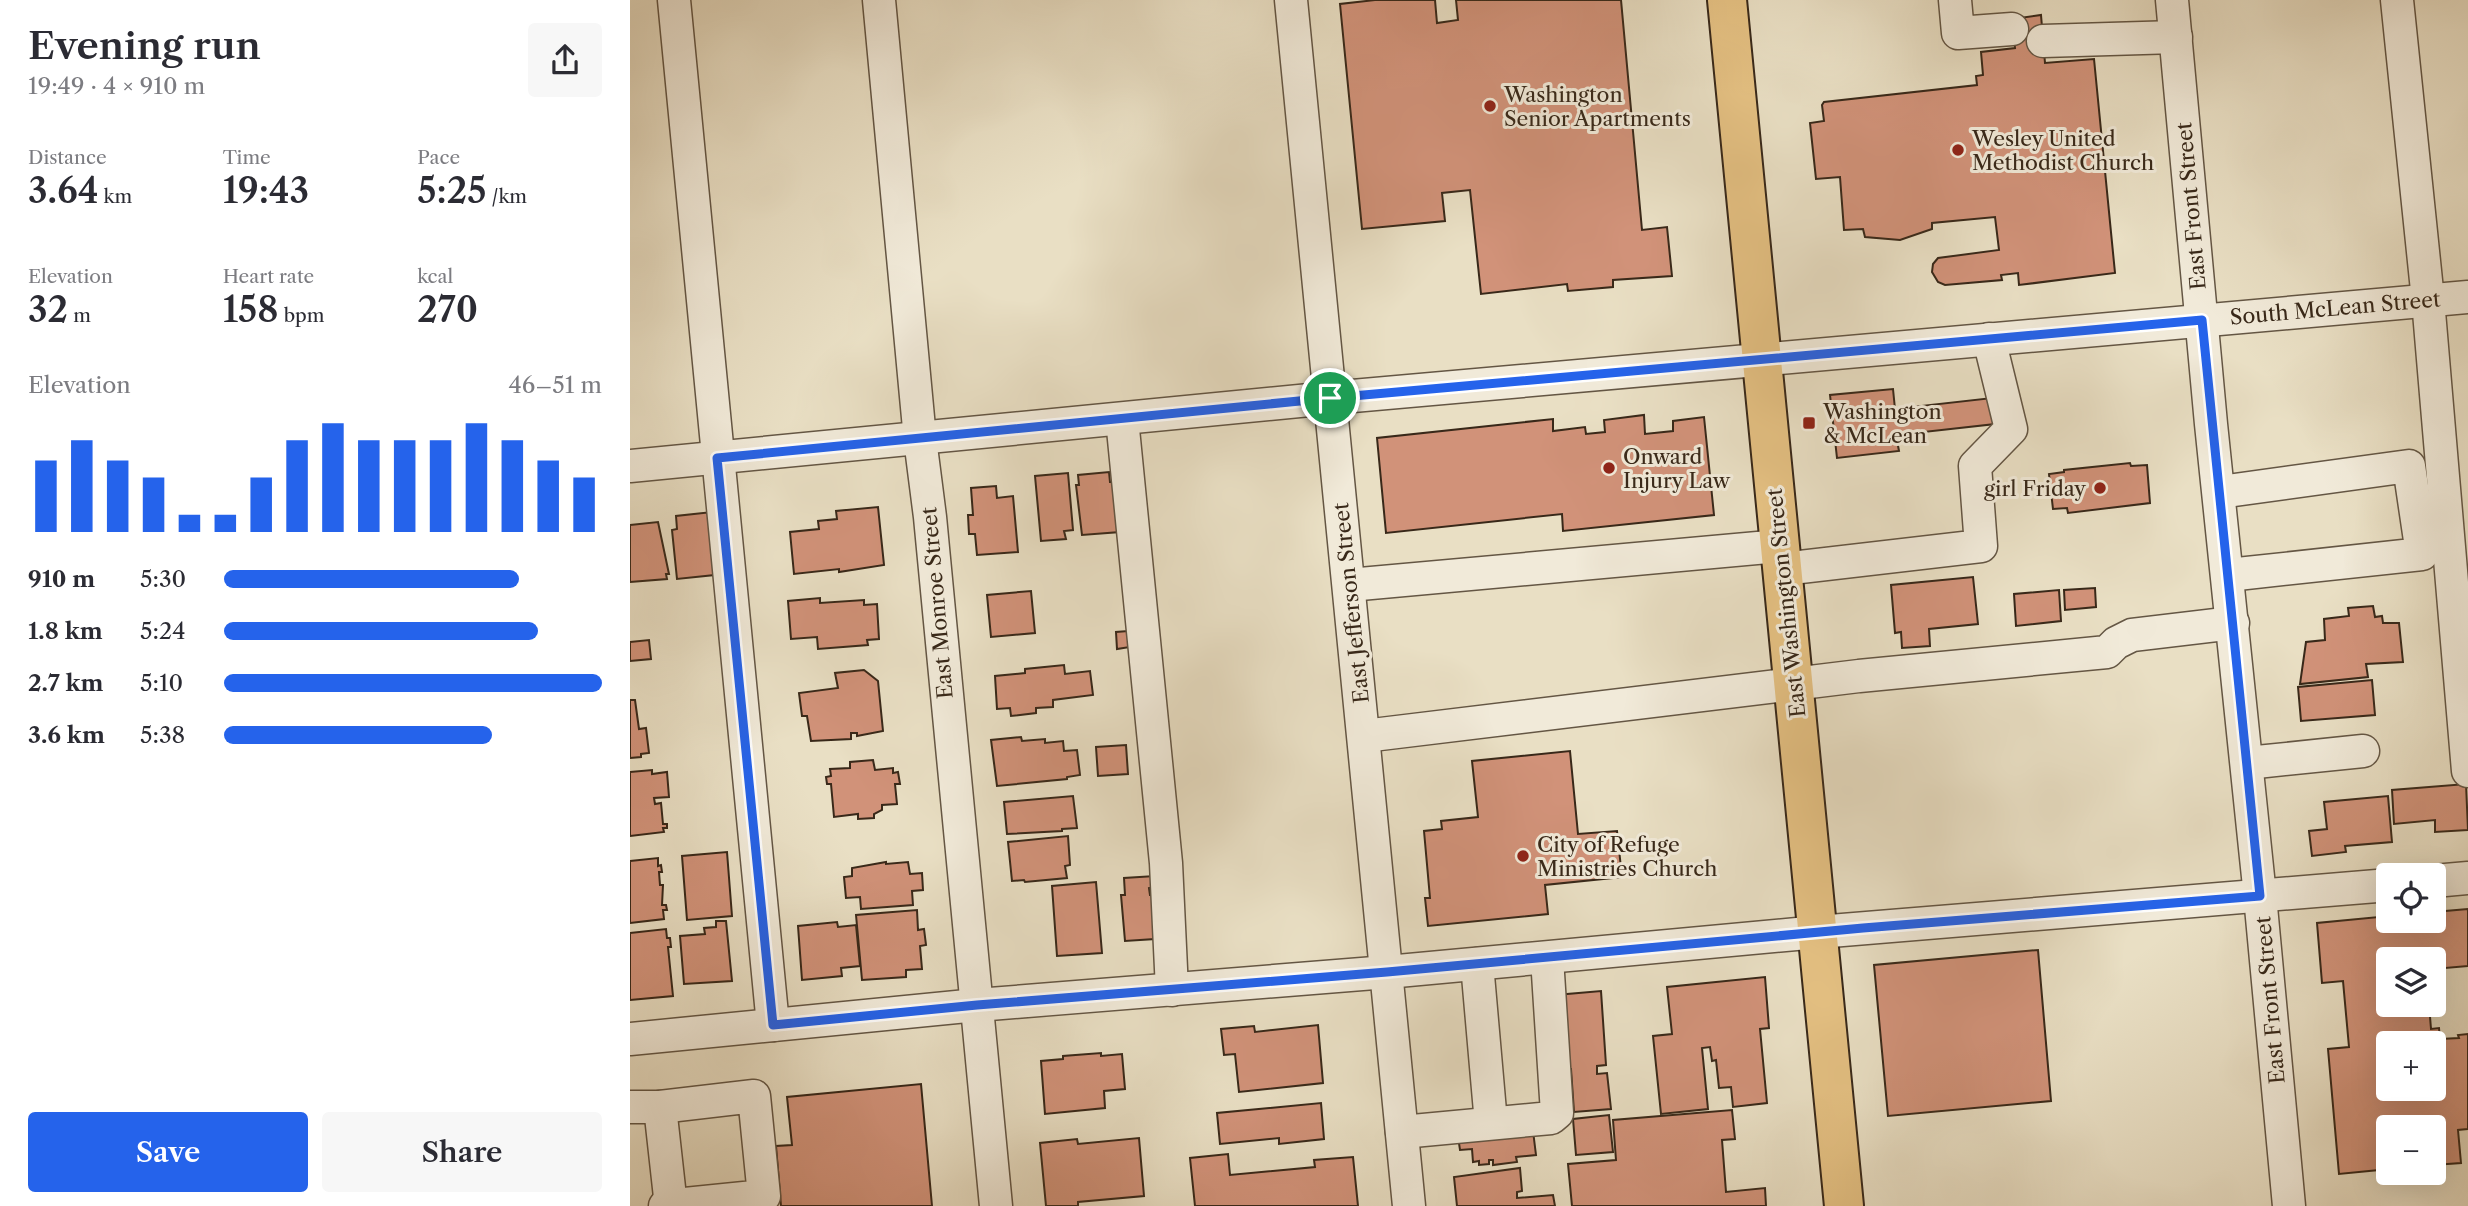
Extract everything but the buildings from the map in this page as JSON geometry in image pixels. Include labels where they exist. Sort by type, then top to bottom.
[{"type":"main road","name":"East Washington Street","points":[[1727,0],[1844,1206]]},
{"type":"street","points":[[674,0],[773,1025]]},
{"type":"street","name":"East Monroe Street","points":[[879,0],[996,1206]]},
{"type":"street","name":"East Jefferson Street","points":[[1291,0],[1409,1206]]},
{"type":"street","points":[[1955,0],[1958,33],[2012,29]]},
{"type":"street","name":"East Front Street","points":[[2172,0],[2289,1206]]},
{"type":"street","points":[[2398,0],[2428,300],[2457,506],[2468,771]]},
{"type":"street","points":[[2043,41],[2176,37]]},
{"type":"street","name":"South McLean Street","points":[[630,466],[1330,398],[2468,296]]},
{"type":"street","points":[[1349,585],[1981,546],[1975,466],[2011,429],[1989,339]]},
{"type":"street","points":[[1122,419],[1166,863],[1172,989]]},
{"type":"street","points":[[2220,492],[2409,466],[2421,554],[2228,575]]},
{"type":"street","points":[[1364,736],[1794,684],[2107,652],[2116,643],[2132,635],[2233,623]]},
{"type":"street","points":[[2247,763],[2363,751]]},
{"type":"street","points":[[2446,880],[2468,878]]},
{"type":"street","points":[[630,1039],[977,1005],[2376,886]]},
{"type":"street","points":[[1402,1132],[1551,1118],[1557,1113],[1547,958]]},
{"type":"street","points":[[1477,964],[1491,1124]]},
{"type":"street","points":[[665,1206],[671,1206],[765,1201],[754,1097],[645,1107],[671,1206]]},
{"type":"place","name":"Washington Senior Apartments","points":[[1490,106]]},
{"type":"place","name":"Wesley United Methodist Church","points":[[1958,150]]},
{"type":"place","name":"Washington & McLean","points":[[1809,423]]},
{"type":"place","name":"Onward Injury Law","points":[[1609,468]]},
{"type":"place","name":"girl Friday","points":[[2100,488]]},
{"type":"place","name":"City of Refuge Ministries Church","points":[[1523,856]]},
{"type":"route","points":[[2202,320],[2260,896],[1863,928],[1554,958],[977,1005],[773,1025],[717,458],[1330,398],[2202,320]]}]
